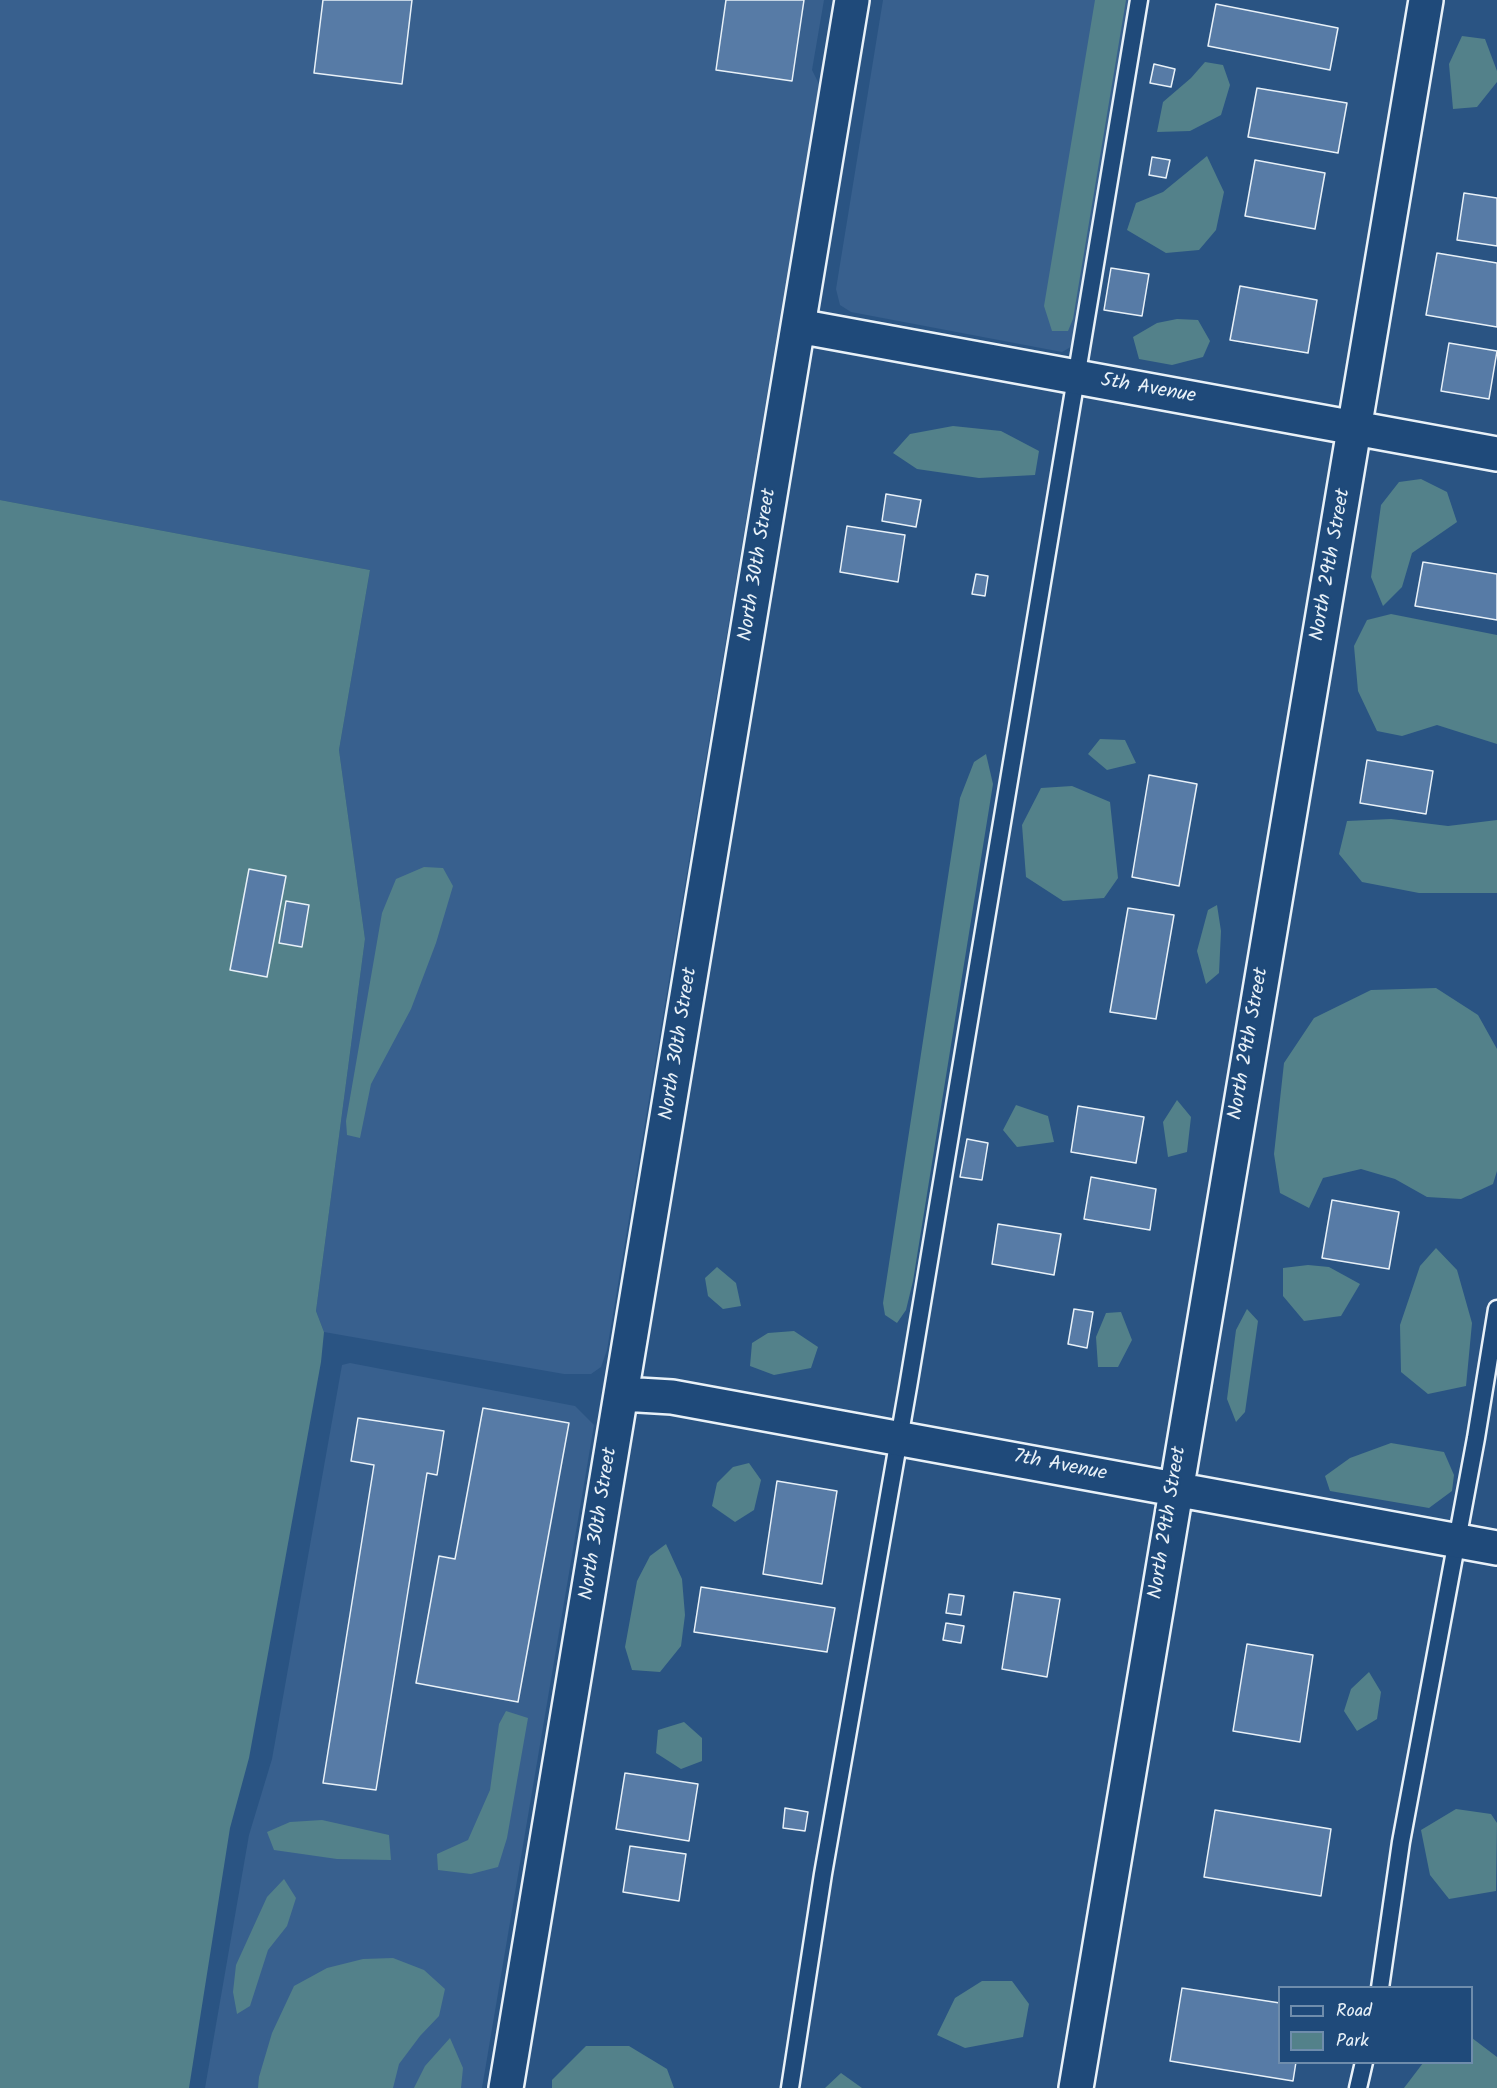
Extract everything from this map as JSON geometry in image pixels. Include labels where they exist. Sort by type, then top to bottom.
[{"type":"street","name":"North 30th Street","points":[[506,2088],[852,0]]},
{"type":"street","name":"North 29th Street","points":[[1076,2088],[1426,0]]},
{"type":"street","name":"5th Avenue","points":[[798,326],[1497,454]]},
{"type":"street","name":"7th Avenue","points":[[622,1394],[672,1397],[900,1437],[1497,1548]]},
{"type":"lane","points":[[790,2088],[823,1874],[900,1437],[1139,0]]},
{"type":"lane","points":[[1380,1986],[1401,1842],[1497,1309]]},
{"type":"lane","points":[[1358,2088],[1364,2064]]},
{"type":"shaded area","points":[[0,0],[824,0],[812,70],[819,84],[607,1350],[601,1367],[591,1374],[564,1374],[324,1332],[316,1311],[365,939],[339,750],[370,570],[0,500]]},
{"type":"shaded area","points":[[883,0],[1132,0],[1080,315],[1073,344],[1062,352],[851,312],[840,305],[836,289]]},
{"type":"shaded area","points":[[350,1363],[575,1406],[594,1425],[482,2088],[205,2088],[249,1835],[272,1759],[342,1365]]},
{"type":"green space","points":[[1095,0],[1126,0],[1073,319],[1068,331],[1052,331],[1044,306]]},
{"type":"green space","points":[[1462,36],[1485,39],[1497,71],[1497,82],[1477,107],[1453,109],[1449,64]]},
{"type":"green space","points":[[1205,62],[1223,65],[1230,85],[1221,115],[1190,131],[1157,132],[1163,102],[1191,78]]},
{"type":"green space","points":[[1207,156],[1224,192],[1216,230],[1199,250],[1166,253],[1127,230],[1136,203],[1163,192]]},
{"type":"green space","points":[[1177,319],[1198,320],[1210,341],[1203,357],[1172,365],[1139,359],[1133,337],[1157,323]]},
{"type":"green space","points":[[953,426],[1001,431],[1039,451],[1035,475],[979,478],[917,469],[893,453],[910,434]]},
{"type":"green space","points":[[1421,479],[1447,492],[1457,522],[1412,553],[1402,587],[1383,606],[1371,577],[1381,505],[1399,482]]},
{"type":"green space","points":[[0,500],[370,570],[339,750],[365,939],[316,1311],[324,1332],[321,1362],[249,1758],[230,1828],[189,2088],[0,2088]]},
{"type":"green space","points":[[1391,614],[1497,635],[1497,744],[1437,725],[1402,736],[1377,731],[1358,691],[1354,646],[1367,620]]},
{"type":"green space","points":[[1100,739],[1125,740],[1136,763],[1107,770],[1088,754]]},
{"type":"green space","points":[[986,754],[993,784],[913,1281],[906,1310],[897,1323],[885,1315],[883,1303],[960,798],[974,762]]},
{"type":"green space","points":[[1072,786],[1110,802],[1118,878],[1104,898],[1063,901],[1026,877],[1022,825],[1041,788]]},
{"type":"green space","points":[[1391,819],[1448,826],[1497,820],[1497,893],[1419,893],[1362,882],[1339,854],[1347,821]]},
{"type":"green space","points":[[424,867],[443,868],[453,886],[436,943],[411,1009],[371,1084],[360,1138],[347,1135],[346,1121],[382,913],[396,879]]},
{"type":"green space","points":[[1217,905],[1221,931],[1219,973],[1206,984],[1197,951],[1208,910]]},
{"type":"green space","points":[[1436,988],[1478,1015],[1497,1049],[1497,1171],[1493,1184],[1461,1199],[1427,1197],[1395,1179],[1361,1169],[1323,1178],[1309,1208],[1280,1193],[1274,1154],[1284,1063],[1314,1018],[1371,990]]},
{"type":"green space","points":[[1177,1100],[1191,1117],[1187,1152],[1168,1157],[1163,1122]]},
{"type":"green space","points":[[1016,1105],[1048,1116],[1054,1142],[1017,1147],[1003,1130]]},
{"type":"green space","points":[[1436,1248],[1457,1270],[1472,1323],[1466,1386],[1428,1394],[1401,1372],[1400,1325],[1420,1266]]},
{"type":"green space","points":[[1308,1265],[1329,1267],[1360,1284],[1341,1316],[1304,1321],[1283,1296],[1283,1268]]},
{"type":"green space","points":[[717,1267],[736,1283],[741,1306],[723,1309],[708,1296],[705,1278]]},
{"type":"green space","points":[[1247,1309],[1258,1321],[1245,1412],[1236,1422],[1227,1399],[1236,1330]]},
{"type":"green space","points":[[1121,1312],[1132,1340],[1118,1367],[1098,1367],[1096,1337],[1106,1313]]},
{"type":"green space","points":[[794,1331],[818,1347],[811,1368],[774,1375],[750,1366],[752,1343],[768,1333]]},
{"type":"green space","points":[[1391,1443],[1444,1452],[1454,1475],[1452,1491],[1429,1508],[1330,1491],[1325,1476],[1350,1458]]},
{"type":"green space","points":[[749,1463],[761,1480],[754,1510],[735,1522],[712,1506],[717,1483],[733,1467]]},
{"type":"green space","points":[[666,1544],[682,1579],[685,1615],[681,1646],[660,1672],[632,1670],[625,1647],[637,1581],[650,1556]]},
{"type":"green space","points":[[1369,1672],[1381,1692],[1377,1719],[1357,1731],[1344,1711],[1351,1689]]},
{"type":"green space","points":[[506,1711],[528,1718],[507,1838],[498,1867],[471,1874],[438,1870],[437,1854],[468,1840],[490,1790],[499,1724]]},
{"type":"green space","points":[[684,1722],[702,1738],[702,1761],[681,1769],[656,1753],[658,1730]]},
{"type":"green space","points":[[1456,1809],[1491,1814],[1497,1823],[1496,1891],[1449,1899],[1430,1875],[1421,1830]]},
{"type":"green space","points":[[322,1820],[389,1835],[391,1860],[337,1859],[274,1850],[267,1832],[290,1822]]},
{"type":"green space","points":[[284,1879],[296,1898],[287,1926],[268,1950],[250,2006],[237,2014],[233,1992],[236,1965],[267,1897]]},
{"type":"green space","points":[[393,1958],[424,1970],[445,1989],[439,2016],[399,2064],[393,2088],[258,2088],[272,2033],[294,1986],[327,1968],[363,1959]]},
{"type":"green space","points":[[982,1981],[1012,1981],[1029,2004],[1023,2037],[965,2048],[937,2035],[955,1998]]},
{"type":"green space","points":[[450,2038],[463,2068],[461,2088],[414,2088],[425,2066]]},
{"type":"green space","points":[[1473,2039],[1497,2057],[1497,2088],[1404,2088],[1422,2064],[1473,2064]]},
{"type":"green space","points":[[586,2046],[629,2046],[667,2069],[674,2088],[552,2088],[552,2080]]},
{"type":"green space","points":[[841,2073],[862,2088],[825,2088]]},
{"type":"building","points":[[323,0],[412,0],[402,84],[314,73]]},
{"type":"building","points":[[726,0],[804,0],[792,81],[716,70]]},
{"type":"building","points":[[1216,4],[1338,28],[1330,70],[1208,46]]},
{"type":"building","points":[[1154,64],[1175,69],[1171,87],[1150,83]]},
{"type":"building","points":[[1257,88],[1347,103],[1338,153],[1248,137]]},
{"type":"building","points":[[1152,157],[1170,160],[1166,178],[1149,175]]},
{"type":"building","points":[[1255,160],[1325,173],[1315,229],[1245,216]]},
{"type":"building","points":[[1464,193],[1497,198],[1497,246],[1457,240]]},
{"type":"building","points":[[1437,253],[1497,263],[1497,327],[1426,315]]},
{"type":"building","points":[[1111,268],[1149,274],[1142,316],[1104,310]]},
{"type":"building","points":[[1240,286],[1317,300],[1308,353],[1230,340]]},
{"type":"building","points":[[1449,343],[1497,351],[1489,399],[1441,391]]},
{"type":"building","points":[[886,494],[921,500],[916,527],[882,521]]},
{"type":"building","points":[[847,526],[905,535],[898,582],[840,572]]},
{"type":"building","points":[[1423,562],[1497,574],[1497,620],[1415,606]]},
{"type":"building","points":[[976,574],[988,576],[985,596],[972,594]]},
{"type":"building","points":[[1367,760],[1433,771],[1426,814],[1360,803]]},
{"type":"building","points":[[1149,775],[1197,784],[1179,886],[1132,877]]},
{"type":"building","points":[[249,869],[286,876],[267,977],[230,970]]},
{"type":"building","points":[[286,901],[309,905],[302,947],[279,943]]},
{"type":"building","points":[[1128,908],[1174,915],[1156,1019],[1110,1012]]},
{"type":"building","points":[[1078,1106],[1144,1117],[1136,1163],[1071,1152]]},
{"type":"building","points":[[967,1139],[988,1143],[982,1180],[960,1177]]},
{"type":"building","points":[[1091,1177],[1156,1189],[1150,1230],[1084,1219]]},
{"type":"building","points":[[1332,1200],[1399,1212],[1389,1269],[1322,1258]]},
{"type":"building","points":[[998,1224],[1061,1234],[1054,1275],[992,1264]]},
{"type":"building","points":[[1074,1309],[1093,1312],[1087,1348],[1068,1344]]},
{"type":"building","points":[[483,1408],[569,1423],[518,1702],[416,1683],[439,1556],[455,1559]]},
{"type":"building","points":[[358,1418],[444,1431],[437,1475],[427,1473],[376,1790],[323,1783],[374,1465],[351,1461]]},
{"type":"building","points":[[777,1481],[837,1491],[822,1584],[763,1574]]},
{"type":"building","points":[[701,1587],[835,1608],[827,1652],[694,1632]]},
{"type":"building","points":[[1014,1592],[1060,1599],[1047,1677],[1002,1669]]},
{"type":"building","points":[[949,1594],[964,1596],[961,1615],[946,1613]]},
{"type":"building","points":[[946,1623],[964,1626],[961,1643],[943,1640]]},
{"type":"building","points":[[1247,1644],[1313,1655],[1300,1742],[1233,1731]]},
{"type":"building","points":[[625,1773],[698,1784],[689,1841],[616,1829]]},
{"type":"building","points":[[785,1808],[808,1812],[805,1831],[783,1828]]},
{"type":"building","points":[[1215,1810],[1331,1829],[1321,1896],[1204,1877]]},
{"type":"building","points":[[630,1846],[686,1854],[679,1901],[623,1892]]},
{"type":"building","points":[[1182,1988],[1278,2003],[1278,2064],[1296,2064],[1293,2081],[1170,2061]]}]
